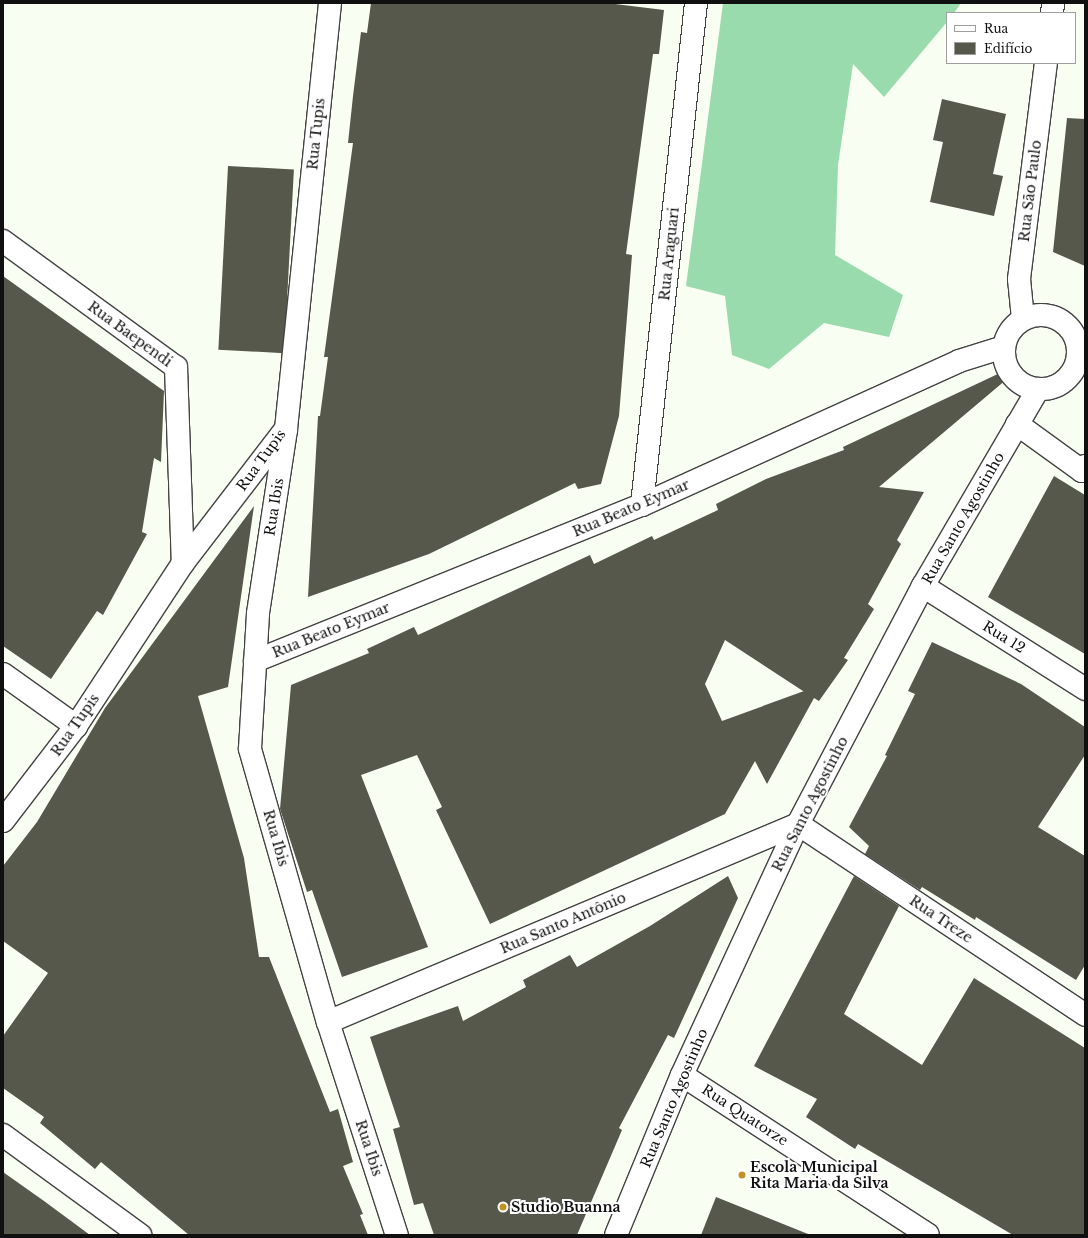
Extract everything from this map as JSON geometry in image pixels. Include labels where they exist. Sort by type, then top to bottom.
[{"type":"street","name":"Rua Tupis","points":[[3,821],[76,726],[183,563],[286,429],[330,3]]},
{"type":"street","name":"Rua Araguari","points":[[642,505],[696,3]]},
{"type":"street","name":"Rua São Paulo","points":[[1023,319],[1019,279],[1046,64]]},
{"type":"street","name":"Rua Baependi","points":[[3,241],[176,367],[183,563]]},
{"type":"street","points":[[1034,315],[1046,315],[1067,325],[1080,327],[1077,361],[1072,373],[1063,382],[1051,388],[1038,389],[1026,386],[1008,370],[1004,347],[1007,336],[1014,326],[1023,319],[1034,315]]},
{"type":"street","name":"Rua Beato Eymar","points":[[256,661],[642,505],[959,361],[1004,347]]},
{"type":"street","name":"Rua Santo Agostinho","points":[[616,1235],[682,1074],[798,824],[923,586],[1038,389]]},
{"type":"street","points":[[1017,424],[1082,471],[1085,466]]},
{"type":"street","name":"Rua Ibis","points":[[286,429],[258,614],[250,749],[328,1022],[397,1235]]},
{"type":"street","name":"Rua 12","points":[[923,586],[1085,689]]},
{"type":"street","points":[[3,674],[76,726]]},
{"type":"street","name":"Rua Treze","points":[[798,824],[1085,1015]]},
{"type":"street","name":"Rua Santo Antônio","points":[[328,1022],[798,824]]},
{"type":"street","name":"Rua Quatorze","points":[[682,1074],[928,1235]]},
{"type":"street","points":[[3,1135],[140,1235]]},
{"type":"green space","points":[[723,3],[961,3],[955,12],[946,12],[946,23],[884,97],[853,64],[838,165],[835,255],[903,295],[889,337],[824,323],[769,369],[732,355],[725,296],[686,286]]},
{"type":"building","points":[[371,3],[607,3],[664,10],[659,54],[653,54],[626,254],[632,255],[619,416],[601,484],[578,489],[575,483],[429,554],[308,597],[318,416],[320,416],[328,357],[324,357],[353,143],[348,143],[361,32],[367,33]]},
{"type":"building","points":[[942,99],[1006,114],[993,174],[1003,176],[994,216],[930,202],[943,142],[933,140]]},
{"type":"building","points":[[1067,118],[1085,119],[1085,266],[1053,252]]},
{"type":"building","points":[[228,166],[294,169],[284,353],[218,350]]},
{"type":"building","points":[[3,276],[164,391],[161,462],[154,458],[142,532],[147,534],[103,615],[97,611],[51,679],[3,646]]},
{"type":"building","points":[[1002,372],[1007,379],[879,487],[924,492],[897,540],[901,544],[868,604],[874,609],[844,658],[848,660],[819,701],[814,698],[767,784],[755,761],[725,814],[490,924],[436,810],[442,807],[417,755],[361,775],[428,947],[342,977],[312,890],[307,892],[280,809],[291,685],[369,653],[367,649],[414,627],[418,635],[590,555],[594,564],[652,536],[654,540],[718,510],[716,504],[766,479],[844,450],[843,447]],"holes":[[[725,640],[803,691],[722,721],[705,684]]]},
{"type":"building","points":[[1054,476],[1085,495],[1085,654],[988,597]]},
{"type":"building","points":[[254,506],[228,687],[198,696],[244,858],[259,957],[269,957],[330,1112],[338,1109],[353,1162],[343,1166],[363,1214],[360,1215],[368,1235],[189,1235],[101,1162],[95,1169],[40,1123],[44,1117],[3,1088],[3,1036],[48,973],[3,941],[3,866],[37,822],[105,708]]},
{"type":"building","points":[[932,642],[1021,684],[1085,727],[1085,755],[1038,827],[1085,856],[1085,965],[1076,980],[976,917],[975,920],[922,887],[920,890],[865,854],[869,846],[849,827],[887,756],[885,755],[915,694],[908,691]]},
{"type":"building","points":[[728,876],[738,898],[674,1038],[668,1035],[619,1128],[622,1130],[577,1235],[434,1235],[423,1203],[414,1205],[393,1129],[400,1127],[370,1037],[458,1006],[463,1021],[526,987],[523,980],[570,955],[577,967],[650,926]]},
{"type":"building","points":[[854,876],[899,906],[844,1014],[922,1065],[974,978],[1085,1048],[1085,1235],[1013,1235],[858,1144],[855,1149],[806,1117],[817,1099],[754,1066]]},
{"type":"building","points":[[3,1172],[44,1201],[90,1235],[3,1235]]},
{"type":"building","points":[[716,1197],[808,1234],[808,1235],[701,1235]]},
{"type":"place","name":"Escola Municipal Rita Maria da Silva","points":[[742,1175]]},
{"type":"place","name":"Studio Buanna","points":[[503,1207]]}]
